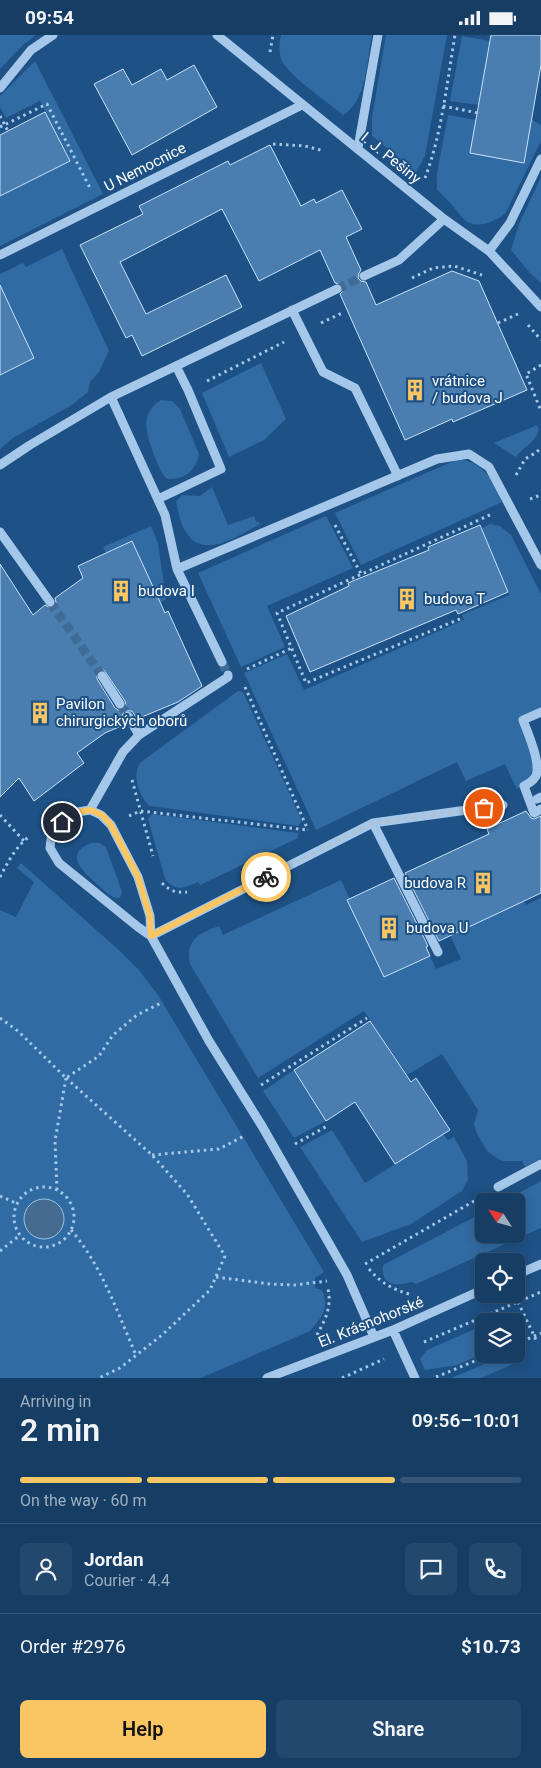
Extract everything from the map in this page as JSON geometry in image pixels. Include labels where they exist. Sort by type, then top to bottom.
[{"type":"street","points":[[0,88],[31,50],[53,35]]},
{"type":"street","name":"I. J. Pešiny","points":[[217,35],[444,219],[489,251],[541,307]]},
{"type":"street","points":[[358,148],[378,35]]},
{"type":"street","name":"U Nemocnice","points":[[0,255],[302,105]]},
{"type":"street","points":[[489,251],[510,223],[541,159]]},
{"type":"street","points":[[364,276],[399,260],[444,219]]},
{"type":"street","points":[[0,465],[111,397],[337,289]]},
{"type":"street","points":[[292,310],[323,373],[355,388],[398,476]]},
{"type":"street","points":[[158,499],[221,469],[176,366]]},
{"type":"street","points":[[111,397],[166,515],[177,569],[222,662]]},
{"type":"street","points":[[177,569],[437,459],[470,454],[489,467],[541,565]]},
{"type":"street","points":[[0,532],[50,602]]},
{"type":"street","points":[[102,676],[120,704]]},
{"type":"street","points":[[90,810],[123,752],[139,735],[228,676]]},
{"type":"street","points":[[541,712],[523,720],[538,768],[533,781],[524,786],[534,813],[541,809]]},
{"type":"street","points":[[128,716],[139,735]]},
{"type":"street","points":[[151,936],[373,823],[503,805]]},
{"type":"street","points":[[151,936],[150,916],[138,877],[111,825],[102,815],[90,810],[72,813],[52,831],[50,848],[59,863],[132,923],[151,936],[209,1041],[244,1096],[347,1275],[374,1337]]},
{"type":"street","points":[[373,823],[438,952]]},
{"type":"street","points":[[498,1187],[541,1164]]},
{"type":"street","points":[[525,1271],[541,1264]]},
{"type":"street","name":"El. Krásnohorské","points":[[267,1378],[393,1330],[475,1293]]},
{"type":"street","points":[[393,1330],[416,1378]]},
{"type":"path","points":[[417,197],[429,166],[443,106],[456,35]]},
{"type":"path","points":[[0,127],[47,104],[98,206]]},
{"type":"path","points":[[443,106],[478,113]]},
{"type":"path","points":[[0,116],[8,131]]},
{"type":"path","points":[[267,143],[305,146],[333,153]]},
{"type":"path","points":[[407,281],[433,268],[454,266],[487,277],[483,272]]},
{"type":"path","points":[[512,306],[541,340]]},
{"type":"path","points":[[188,390],[347,310]]},
{"type":"path","points":[[498,323],[519,314]]},
{"type":"path","points":[[541,365],[526,375],[541,411]]},
{"type":"path","points":[[510,505],[517,474],[525,459],[537,452],[541,447]]},
{"type":"path","points":[[460,619],[306,683],[277,613],[510,505],[541,495]]},
{"type":"path","points":[[326,506],[361,574]]},
{"type":"path","points":[[228,676],[292,648]]},
{"type":"path","points":[[238,673],[308,830],[320,850]]},
{"type":"path","points":[[131,773],[155,862]]},
{"type":"path","points":[[111,825],[140,811],[308,830]]},
{"type":"path","points":[[0,815],[24,841]]},
{"type":"path","points":[[160,879],[169,889],[179,893],[202,888],[210,906]]},
{"type":"path","points":[[57,1191],[55,1141],[66,1077],[99,1056],[113,1035],[137,1015],[182,991]]},
{"type":"path","points":[[0,1018],[18,1031],[152,1155],[187,1194],[225,1257],[210,1290],[162,1335],[120,1368],[99,1378]]},
{"type":"path","points":[[244,1096],[366,1018]]},
{"type":"path","points":[[320,1131],[329,1125]]},
{"type":"path","points":[[152,1155],[219,1149],[239,1138]]},
{"type":"path","points":[[216,1277],[270,1284],[295,1285],[326,1281],[347,1275],[498,1187]]},
{"type":"path","points":[[50,1188],[64,1195],[72,1207],[74,1223],[61,1242],[47,1247],[32,1245],[20,1235],[15,1220],[18,1204],[27,1193],[35,1189],[50,1188]]},
{"type":"path","points":[[0,1196],[18,1204]]},
{"type":"path","points":[[71,1230],[80,1241],[105,1285],[136,1355]]},
{"type":"path","points":[[0,1251],[20,1235]]},
{"type":"path","points":[[360,1256],[379,1281],[394,1290],[409,1294]]},
{"type":"path","points":[[317,1335],[328,1313],[330,1298],[326,1281]]},
{"type":"path","points":[[525,1299],[541,1292]]},
{"type":"path","points":[[342,1378],[516,1303]]},
{"type":"path","points":[[518,1303],[537,1342]]},
{"type":"path","points":[[525,1340],[541,1333]]},
{"type":"path","points":[[433,1378],[475,1361]]},
{"type":"shaded area","points":[[0,35],[36,35],[23,45],[0,69]]},
{"type":"shaded area","points":[[281,35],[372,35],[365,79],[357,100],[351,109],[343,115],[309,89],[285,66],[281,59],[279,47]]},
{"type":"shaded area","points":[[386,35],[447,35],[425,156],[416,172],[372,136],[372,117]]},
{"type":"shaded area","points":[[462,36],[490,41],[479,105],[450,101]]},
{"type":"shaded area","points":[[35,61],[103,194],[0,246],[0,196],[70,161],[40,101],[6,118],[0,107],[0,96]]},
{"type":"shaded area","points":[[448,115],[476,120],[531,119],[541,125],[541,141],[506,212],[497,219],[482,224],[471,224],[437,190],[437,173]]},
{"type":"shaded area","points":[[541,177],[541,283],[511,250],[519,224]]},
{"type":"shaded area","points":[[62,249],[109,351],[99,372],[90,382],[88,392],[72,405],[13,438],[0,449],[0,375],[34,358],[15,316],[0,323],[0,274],[23,263],[26,267]]},
{"type":"shaded area","points":[[261,363],[286,419],[264,440],[229,457],[202,393]]},
{"type":"shaded area","points":[[161,400],[172,401],[180,409],[199,454],[192,470],[179,478],[167,479],[163,474],[154,455],[147,432],[146,425],[149,412]]},
{"type":"shaded area","points":[[537,425],[539,430],[537,435],[516,457],[494,443]]},
{"type":"shaded area","points":[[458,459],[475,464],[481,468],[491,479],[502,502],[361,565],[335,513]]},
{"type":"shaded area","points":[[212,487],[228,525],[254,516],[256,522],[260,524],[222,543],[202,545],[193,540],[182,525],[176,502],[182,495],[200,496]]},
{"type":"shaded area","points":[[326,516],[353,568],[267,606],[285,647],[241,667],[198,573]]},
{"type":"shaded area","points":[[490,524],[500,526],[511,535],[541,594],[541,712],[523,720],[537,761],[529,783],[517,789],[505,764],[466,781],[457,762],[316,830],[244,673],[287,654],[304,690],[464,620],[462,615],[509,595],[481,529]]},
{"type":"shaded area","points":[[151,526],[158,543],[166,599],[160,603],[132,541],[106,553],[103,547]]},
{"type":"shaded area","points":[[238,691],[243,692],[302,821],[298,826],[150,806],[140,791],[137,772],[141,762]]},
{"type":"shaded area","points":[[152,814],[298,833],[298,838],[200,885],[198,882],[180,888],[173,886],[165,879],[148,819]]},
{"type":"shaded area","points":[[91,843],[99,843],[106,847],[122,892],[120,898],[111,896],[105,891],[86,874],[78,863],[78,852]]},
{"type":"shaded area","points":[[21,863],[121,952],[138,969],[158,995],[324,1272],[315,1278],[315,1288],[322,1290],[325,1302],[324,1312],[310,1331],[201,1378],[0,1378],[0,910],[16,917],[34,882],[17,868]]},
{"type":"shaded area","points":[[341,880],[350,899],[348,900],[384,977],[430,956],[436,969],[461,959],[450,935],[523,899],[526,905],[541,898],[541,1158],[525,1167],[522,1161],[502,1161],[488,1152],[477,1134],[474,1124],[478,1110],[442,1054],[407,1075],[364,1011],[258,1078],[190,964],[189,956],[192,943],[200,935],[219,926],[223,935]]},
{"type":"shaded area","points":[[294,1070],[326,1121],[294,1138],[263,1091]]},
{"type":"shaded area","points":[[332,1130],[365,1183],[443,1134],[448,1140],[454,1137],[467,1161],[468,1179],[462,1191],[411,1224],[362,1242],[300,1147]]},
{"type":"shaded area","points":[[541,1181],[541,1228],[525,1235],[525,1193],[519,1193]]},
{"type":"shaded area","points":[[40,1199],[48,1199],[55,1202],[61,1208],[64,1219],[61,1230],[55,1236],[48,1239],[40,1239],[33,1236],[27,1230],[24,1223],[24,1215],[27,1208],[33,1202]]},
{"type":"shaded area","points":[[475,1217],[475,1243],[508,1243],[485,1253],[475,1253],[475,1258],[416,1284],[412,1282],[395,1284],[387,1281],[384,1277],[383,1265]]},
{"type":"shaded area","points":[[475,1329],[475,1357],[457,1365],[425,1370],[420,1359],[427,1350]]},
{"type":"shaded area","points":[[487,1363],[516,1363],[481,1378],[451,1378]]},
{"type":"building","points":[[491,35],[541,35],[541,65],[524,163],[470,153]]},
{"type":"building","points":[[194,65],[217,107],[132,155],[94,84],[123,69],[132,85],[161,69],[167,80]]},
{"type":"building","points":[[45,112],[70,161],[0,196],[0,135]]},
{"type":"building","points":[[270,145],[301,206],[314,199],[316,203],[342,190],[362,229],[346,237],[361,270],[358,278],[366,282],[376,305],[452,271],[479,281],[527,390],[453,422],[452,419],[405,440],[340,294],[343,287],[335,283],[320,250],[259,281],[222,209],[120,262],[146,314],[226,275],[242,307],[142,356],[132,335],[126,338],[80,245],[143,214],[139,206],[228,161],[230,165]]},
{"type":"building","points":[[0,285],[34,358],[0,375]]},
{"type":"building","name":"budova T","points":[[480,525],[508,592],[458,614],[456,610],[310,672],[286,616],[349,586],[348,583],[429,550],[428,547]]},
{"type":"building","points":[[132,541],[165,613],[168,611],[202,686],[178,702],[137,719],[132,711],[124,711],[122,716],[126,724],[105,733],[77,753],[84,763],[34,801],[19,778],[0,797],[0,564],[33,615],[45,605],[50,608],[54,607],[55,598],[83,578],[78,566]],"holes":[[[104,670],[125,701],[126,706],[123,709],[118,710],[115,708],[97,679],[99,671]]]},
{"type":"building","name":"budova R","points":[[526,811],[534,819],[541,816],[541,893],[439,941],[405,873],[489,834],[487,829]]},
{"type":"building","name":"budova U","points":[[394,878],[428,946],[426,947],[430,956],[384,977],[347,900]]},
{"type":"building","points":[[370,1021],[411,1082],[416,1078],[450,1130],[395,1164],[355,1102],[326,1121],[294,1070]]},
{"type":"tunnel","points":[[337,289],[364,276]]},
{"type":"tunnel","points":[[50,602],[102,676]]},
{"type":"tunnel","points":[[222,662],[228,675]]},
{"type":"tunnel","points":[[120,704],[128,716]]},
{"type":"way so far","points":[[266,877],[373,823],[484,808]]},
{"type":"place","name":"vrátnice / budova J","points":[[415,390]]},
{"type":"place","name":"budova I","points":[[121,591]]},
{"type":"place","name":"budova T","points":[[407,599]]},
{"type":"place","name":"Pavilon chirurgických oborů","points":[[40,713]]},
{"type":"place","name":"budova R","points":[[483,883]]},
{"type":"place","name":"budova U","points":[[389,928]]},
{"type":"route","points":[[62,822],[72,813],[90,810],[102,815],[111,825],[138,877],[150,916],[151,936],[266,877]]}]
